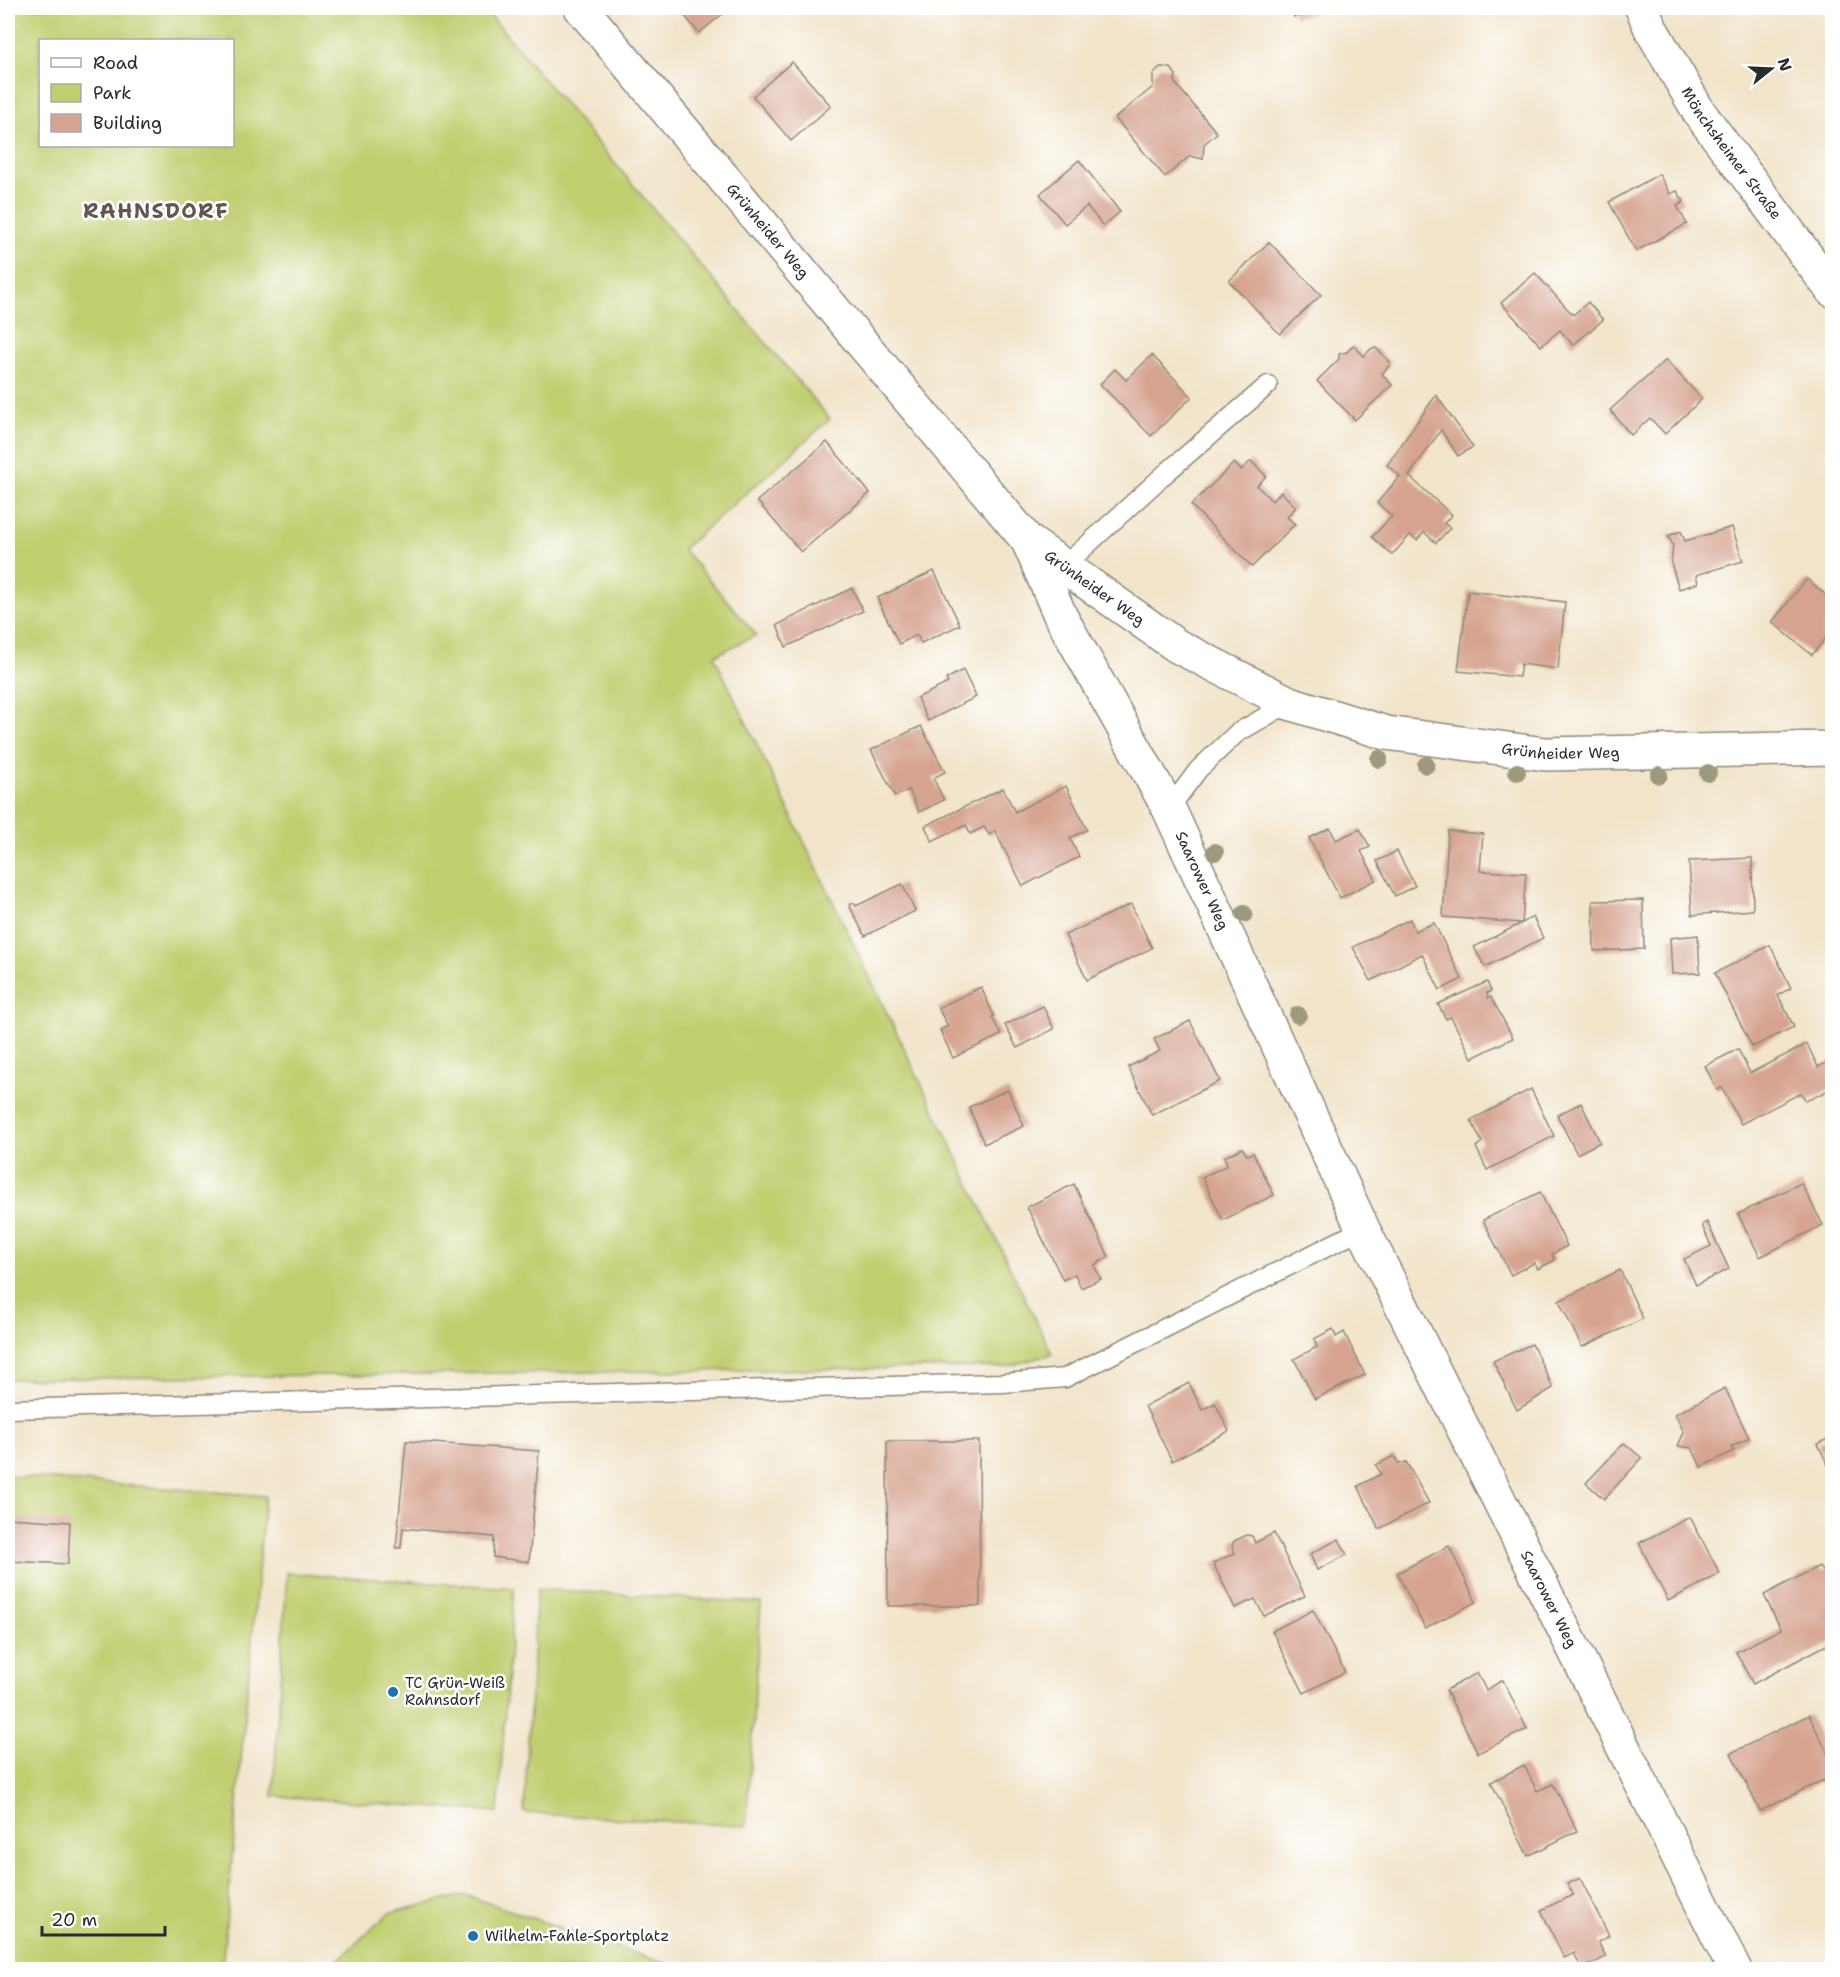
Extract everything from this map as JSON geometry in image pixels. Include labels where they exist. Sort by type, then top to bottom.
[{"type":"street","name":"Grünheider Weg","points":[[581,8],[1028,541],[1178,646],[1289,703],[1386,733],[1545,754],[1833,748]]},
{"type":"street","name":"Mönchsheimer Straße","points":[[1642,8],[1699,112],[1833,290]]},
{"type":"street","name":"Saarower Weg","points":[[1028,541],[1060,615],[1169,809],[1363,1228],[1735,1970]]},
{"type":"lane","points":[[1063,567],[1166,473],[1268,385]]},
{"type":"lane","points":[[1169,809],[1198,770],[1237,734],[1289,703]]},
{"type":"lane","points":[[8,1409],[1033,1382],[1065,1378],[1363,1228]]},
{"type":"green space","points":[[8,8],[484,8],[830,419],[683,549],[756,635],[714,656],[1052,1354],[1006,1367],[8,1379]]},
{"type":"green space","points":[[8,1476],[265,1496],[222,1969],[8,1969]]},
{"type":"green space","name":"TC Grün-Weiß Rahnsdorf","points":[[287,1573],[514,1588],[498,1812],[273,1796]]},
{"type":"green space","name":"TC Grün-Weiß Rahnsdorf","points":[[537,1589],[761,1603],[746,1826],[524,1813]]},
{"type":"green space","name":"Wilhelm-Fahle-Sportplatz","points":[[465,1895],[681,1969],[328,1969],[389,1913]]},
{"type":"building","points":[[678,8],[730,8],[699,33]]},
{"type":"building","points":[[1292,8],[1337,8],[1337,9],[1294,17]]},
{"type":"building","points":[[1826,8],[1832,8],[1832,16],[1829,17]]},
{"type":"building","points":[[792,62],[831,106],[791,141],[753,96]]},
{"type":"building","points":[[1160,67],[1171,68],[1176,75],[1175,83],[1217,133],[1204,144],[1203,159],[1190,156],[1165,177],[1115,118],[1153,87],[1153,74]]},
{"type":"building","points":[[1079,160],[1120,212],[1103,226],[1087,206],[1065,224],[1040,194]]},
{"type":"building","points":[[1659,174],[1670,194],[1677,191],[1684,202],[1677,206],[1687,224],[1636,251],[1609,202]]},
{"type":"building","points":[[1269,242],[1321,295],[1280,334],[1229,281]]},
{"type":"building","points":[[1535,273],[1573,315],[1588,302],[1603,320],[1573,345],[1560,330],[1541,346],[1501,303]]},
{"type":"building","points":[[1353,345],[1364,356],[1372,348],[1376,348],[1390,362],[1382,374],[1392,385],[1355,420],[1317,381],[1339,359],[1339,354],[1347,352]]},
{"type":"building","points":[[1152,355],[1192,397],[1151,436],[1100,384],[1115,369],[1126,380]]},
{"type":"building","points":[[1666,360],[1702,399],[1665,434],[1650,418],[1631,435],[1610,410]]},
{"type":"building","points":[[1436,395],[1473,447],[1458,456],[1441,430],[1409,476],[1452,515],[1444,523],[1450,528],[1436,543],[1424,532],[1417,540],[1410,535],[1392,555],[1372,537],[1392,516],[1377,503],[1400,476],[1387,465]]},
{"type":"building","points":[[827,442],[870,493],[801,552],[757,501]]},
{"type":"building","points":[[1251,461],[1266,476],[1257,486],[1272,501],[1281,492],[1296,507],[1287,517],[1295,524],[1252,567],[1191,505],[1234,463],[1241,470]]},
{"type":"building","points":[[1732,527],[1743,561],[1696,575],[1698,583],[1679,589],[1671,563],[1673,546],[1668,536],[1681,531],[1685,541]]},
{"type":"building","points":[[934,571],[960,625],[921,643],[917,635],[899,644],[877,598]]},
{"type":"building","points":[[1807,579],[1832,600],[1832,631],[1812,655],[1772,622]]},
{"type":"building","points":[[852,588],[863,611],[786,647],[777,625]]},
{"type":"building","points":[[1468,591],[1565,602],[1558,669],[1521,664],[1519,677],[1458,671]]},
{"type":"building","points":[[963,670],[976,697],[928,721],[917,698],[948,683],[946,679]]},
{"type":"building","points":[[921,726],[945,772],[933,778],[944,800],[919,812],[909,790],[895,796],[871,750]]},
{"type":"building","points":[[1066,786],[1087,830],[1070,838],[1079,857],[1023,886],[995,831],[989,835],[984,827],[970,834],[966,825],[932,841],[925,826],[1003,788],[1015,812]]},
{"type":"building","points":[[1330,828],[1336,840],[1360,829],[1370,847],[1361,851],[1376,880],[1340,898],[1309,838]]},
{"type":"building","points":[[1448,831],[1483,834],[1480,871],[1526,873],[1522,923],[1443,917]]},
{"type":"building","points":[[1397,851],[1415,886],[1395,896],[1377,861]]},
{"type":"building","points":[[1752,858],[1753,910],[1692,915],[1689,861]]},
{"type":"building","points":[[902,884],[915,911],[865,936],[849,905],[854,903],[856,906]]},
{"type":"building","points":[[1643,900],[1644,949],[1594,951],[1593,901]]},
{"type":"building","points":[[1131,904],[1152,948],[1087,980],[1065,935]]},
{"type":"building","points":[[1533,917],[1543,938],[1485,967],[1474,947]]},
{"type":"building","points":[[1410,919],[1415,931],[1434,923],[1462,979],[1440,990],[1422,954],[1371,981],[1353,947]]},
{"type":"building","points":[[1698,935],[1700,973],[1672,974],[1670,938]]},
{"type":"building","points":[[1770,945],[1791,988],[1778,995],[1794,1027],[1752,1047],[1715,973]]},
{"type":"building","points":[[1487,982],[1491,991],[1487,993],[1488,998],[1491,997],[1513,1038],[1472,1058],[1451,1017],[1446,1019],[1438,1004]]},
{"type":"building","points":[[981,987],[1001,1035],[953,1058],[940,1030],[948,1026],[938,1008]]},
{"type":"building","points":[[1043,1006],[1054,1029],[1017,1048],[1005,1025]]},
{"type":"building","points":[[1190,1021],[1220,1081],[1152,1115],[1128,1067],[1160,1051],[1154,1039]]},
{"type":"building","points":[[1807,1044],[1818,1067],[1832,1060],[1832,1096],[1829,1090],[1806,1101],[1801,1093],[1741,1124],[1722,1088],[1717,1090],[1705,1066],[1738,1049],[1750,1073]]},
{"type":"building","points":[[1531,1089],[1554,1136],[1487,1170],[1476,1147],[1482,1142],[1471,1120]]},
{"type":"building","points":[[1008,1090],[1024,1126],[984,1144],[969,1107]]},
{"type":"building","points":[[1581,1103],[1600,1142],[1577,1154],[1557,1115]]},
{"type":"building","points":[[1242,1148],[1247,1155],[1253,1153],[1274,1195],[1223,1220],[1202,1177],[1228,1165],[1224,1157]]},
{"type":"building","points":[[1801,1183],[1823,1225],[1760,1257],[1738,1214]]},
{"type":"building","points":[[1074,1184],[1109,1257],[1094,1265],[1101,1279],[1081,1288],[1075,1274],[1063,1280],[1027,1207]]},
{"type":"building","points":[[1540,1192],[1567,1246],[1552,1254],[1555,1260],[1538,1269],[1534,1263],[1511,1275],[1483,1220]]},
{"type":"building","points":[[1707,1222],[1729,1269],[1696,1285],[1684,1259],[1711,1246],[1702,1225]]},
{"type":"building","points":[[1620,1270],[1643,1319],[1582,1347],[1559,1301]]},
{"type":"building","points":[[1333,1329],[1336,1337],[1344,1332],[1365,1375],[1315,1399],[1294,1359],[1317,1347],[1314,1339]]},
{"type":"building","points":[[1532,1344],[1553,1388],[1517,1410],[1493,1361]]},
{"type":"building","points":[[1189,1383],[1202,1410],[1215,1403],[1229,1431],[1172,1461],[1145,1406]]},
{"type":"building","points":[[1725,1388],[1749,1438],[1731,1447],[1734,1451],[1701,1467],[1692,1448],[1678,1446],[1684,1432],[1675,1414]]},
{"type":"building","points":[[1832,1437],[1832,1474],[1818,1444]]},
{"type":"building","points":[[406,1441],[539,1451],[529,1562],[493,1557],[494,1537],[403,1528],[401,1548],[396,1548]]},
{"type":"building","points":[[887,1441],[979,1441],[980,1606],[888,1606]]},
{"type":"building","points":[[1624,1443],[1642,1458],[1604,1499],[1586,1483]]},
{"type":"building","points":[[1394,1456],[1399,1464],[1406,1462],[1429,1503],[1379,1529],[1358,1486],[1381,1474],[1376,1465]]},
{"type":"building","points":[[1690,1517],[1720,1574],[1668,1601],[1639,1543]]},
{"type":"building","points":[[8,1518],[70,1522],[68,1564],[8,1561]]},
{"type":"building","points":[[1274,1533],[1305,1596],[1264,1616],[1255,1599],[1235,1608],[1213,1563],[1235,1553],[1232,1546],[1234,1541],[1247,1535],[1252,1536],[1255,1543]]},
{"type":"building","points":[[1339,1539],[1347,1555],[1317,1570],[1310,1554]]},
{"type":"building","points":[[1449,1546],[1476,1602],[1425,1628],[1397,1573]]},
{"type":"building","points":[[1819,1566],[1822,1571],[1830,1567],[1832,1572],[1832,1642],[1753,1684],[1736,1652],[1781,1629],[1764,1595]]},
{"type":"building","points":[[1313,1610],[1345,1672],[1304,1693],[1272,1631]]},
{"type":"building","points":[[1477,1673],[1486,1690],[1503,1680],[1527,1729],[1478,1753],[1446,1690]]},
{"type":"building","points":[[1809,1715],[1832,1763],[1832,1776],[1760,1811],[1731,1753]]},
{"type":"building","points":[[1524,1765],[1537,1791],[1553,1784],[1577,1831],[1528,1856],[1491,1782]]},
{"type":"building","points":[[1580,1878],[1609,1936],[1598,1942],[1606,1957],[1582,1969],[1574,1953],[1564,1958],[1541,1910],[1573,1895],[1567,1884]]},
{"type":"place","name":"TC Grün-Weiß Rahnsdorf","points":[[393,1692]]},
{"type":"place","name":"Wilhelm-Fahle-Sportplatz","points":[[473,1936]]},
{"type":"district","name":"RAHNSDORF","points":[[156,211]]}]
